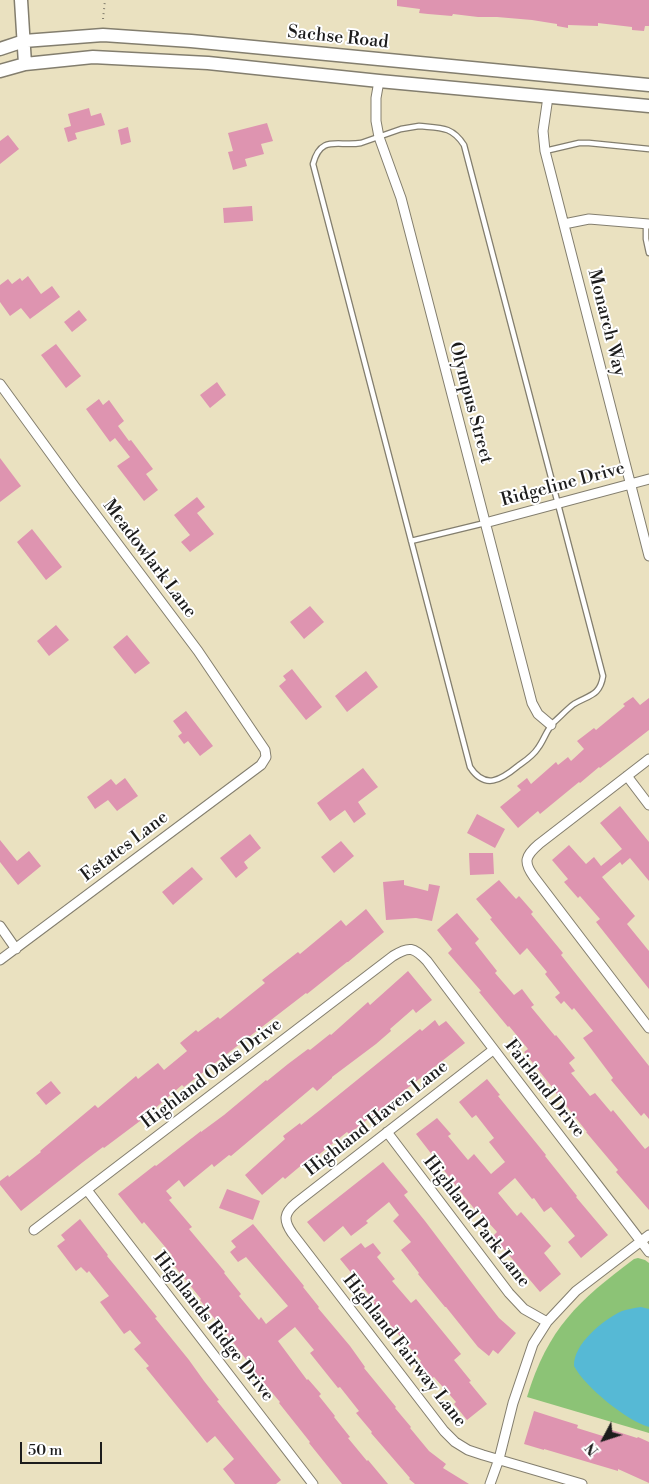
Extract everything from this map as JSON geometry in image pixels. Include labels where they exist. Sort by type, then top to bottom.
[{"type":"main road","points":[[21,0],[25,64]]},
{"type":"main road","name":"Sachse Road","points":[[0,49],[24,41],[103,35],[191,41],[649,85]]},
{"type":"main road","points":[[0,70],[25,64],[93,57],[204,63],[649,106]]},
{"type":"street","name":"Olympus Street","points":[[379,81],[376,111],[379,137],[401,198],[532,704],[538,714],[551,725]]},
{"type":"street","name":"Monarch Way","points":[[548,97],[543,131],[545,151],[649,556]]},
{"type":"street","points":[[564,224],[589,219],[648,224]]},
{"type":"street","name":"Meadowlark Lane","points":[[0,384],[198,651],[265,750],[266,757]]},
{"type":"street","name":"Ridgeline Drive","points":[[485,523],[649,479]]},
{"type":"street","name":"Estates Lane","points":[[0,960],[261,765],[266,757]]},
{"type":"street","points":[[649,759],[539,844],[532,850],[527,859],[528,869],[649,1028]]},
{"type":"street","points":[[627,776],[649,805]]},
{"type":"street","points":[[0,926],[16,948]]},
{"type":"street","name":"Fairland Drive","points":[[412,949],[417,951],[427,961],[493,1050],[649,1252]]},
{"type":"street","name":"Highland Oaks Drive","points":[[34,1230],[393,956],[402,950],[412,949]]},
{"type":"street","name":"Highland Haven Lane","points":[[286,1218],[287,1211],[296,1203],[493,1050]]},
{"type":"street","name":"Highland Park Lane","points":[[387,1132],[509,1293],[524,1309],[546,1322]]},
{"type":"street","name":"Highlands Ridge Drive","points":[[87,1190],[313,1484]]},
{"type":"street","name":"Highland Fairway Lane","points":[[286,1218],[287,1226],[292,1233],[444,1431],[455,1442],[468,1450],[580,1484]]},
{"type":"street","points":[[490,1484],[499,1460],[513,1403],[533,1344],[546,1322],[576,1291],[649,1235]]},
{"type":"lane","points":[[419,126],[448,130],[455,133],[464,145],[558,503],[603,676],[602,683],[597,692],[574,704],[551,725],[534,754],[504,777],[494,781],[485,780],[474,773],[470,767],[313,164],[315,156],[326,145],[333,142],[360,143],[408,127],[419,126]]},
{"type":"lane","points":[[545,151],[579,143],[649,149]]},
{"type":"lane","points":[[648,224],[646,240],[649,253]]},
{"type":"lane","points":[[411,542],[485,523]]},
{"type":"path","points":[[103,19],[105,0]]},
{"type":"green space","points":[[638,1258],[649,1263],[649,1433],[527,1397],[545,1352],[567,1318],[614,1274]]},
{"type":"water","points":[[641,1307],[649,1309],[649,1427],[640,1424],[607,1402],[587,1384],[574,1366],[578,1349],[590,1334],[614,1315],[622,1311]]},
{"type":"building","points":[[397,0],[649,0],[649,26],[645,26],[644,31],[632,30],[632,27],[598,23],[598,26],[568,25],[568,28],[557,26],[557,24],[532,20],[428,14],[419,13],[420,9],[397,6]]},
{"type":"building","points":[[89,108],[91,116],[101,113],[105,125],[75,133],[77,139],[68,142],[64,128],[71,126],[68,114]]},
{"type":"building","points":[[267,123],[273,141],[261,144],[264,154],[245,159],[247,166],[233,170],[228,152],[233,151],[228,133]]},
{"type":"building","points":[[128,127],[131,142],[121,145],[118,130]]},
{"type":"building","points":[[8,135],[19,149],[0,164],[0,141]]},
{"type":"building","points":[[252,206],[253,221],[224,223],[223,208]]},
{"type":"building","points":[[28,276],[41,294],[52,286],[60,297],[30,319],[21,308],[10,316],[0,302],[0,285],[8,279],[12,284],[20,278],[22,281]]},
{"type":"building","points":[[79,310],[87,320],[72,332],[64,322]]},
{"type":"building","points":[[56,344],[81,376],[66,388],[41,355]]},
{"type":"building","points":[[217,382],[226,395],[210,408],[200,395]]},
{"type":"building","points":[[99,399],[103,405],[109,400],[124,421],[118,426],[153,469],[146,474],[158,490],[144,501],[117,466],[130,457],[115,438],[110,442],[86,409]]},
{"type":"building","points":[[0,458],[21,486],[0,502]]},
{"type":"building","points":[[197,497],[205,507],[197,513],[214,534],[190,552],[181,542],[190,535],[174,515]]},
{"type":"building","points":[[32,529],[62,567],[46,580],[17,542]]},
{"type":"building","points":[[310,606],[324,622],[304,639],[290,622]]},
{"type":"building","points":[[56,625],[69,640],[49,656],[37,641]]},
{"type":"building","points":[[127,635],[150,663],[135,674],[113,647]]},
{"type":"building","points":[[292,669],[322,707],[306,720],[279,686],[286,680],[283,676]]},
{"type":"building","points":[[366,671],[378,687],[347,712],[335,696]]},
{"type":"building","points":[[633,697],[640,705],[649,698],[649,730],[579,782],[540,814],[538,811],[518,828],[500,807],[521,790],[517,786],[527,778],[531,784],[556,762],[558,765],[568,757],[571,761],[584,749],[577,741],[594,728],[596,730]]},
{"type":"building","points":[[186,711],[213,746],[200,756],[188,741],[184,744],[178,736],[182,733],[173,721]]},
{"type":"building","points":[[363,768],[378,787],[358,802],[366,814],[354,823],[345,810],[330,821],[317,803]]},
{"type":"building","points":[[125,778],[138,796],[117,811],[108,800],[95,809],[87,797],[111,779],[116,785]]},
{"type":"building","points":[[620,806],[649,842],[649,881],[630,858],[622,865],[620,862],[602,877],[635,916],[627,924],[649,951],[649,989],[596,922],[600,919],[580,896],[578,898],[564,882],[568,879],[552,860],[569,845],[586,864],[594,857],[601,866],[622,849],[600,823]]},
{"type":"building","points":[[477,814],[505,829],[495,848],[467,833]]},
{"type":"building","points":[[250,834],[261,848],[244,862],[248,868],[236,878],[220,858]]},
{"type":"building","points":[[0,840],[17,861],[29,851],[41,866],[18,885],[0,862]]},
{"type":"building","points":[[341,841],[354,856],[334,873],[321,857]]},
{"type":"building","points":[[469,853],[493,853],[494,874],[470,875]]},
{"type":"building","points":[[192,867],[203,879],[173,905],[162,892]]},
{"type":"building","points":[[404,880],[404,885],[428,891],[429,884],[440,886],[432,921],[416,918],[386,920],[383,882]]},
{"type":"building","points":[[499,880],[516,899],[519,896],[533,912],[531,914],[563,953],[561,955],[649,1066],[649,1119],[644,1113],[641,1116],[611,1080],[613,1078],[583,1038],[593,1031],[574,1008],[572,1010],[564,1001],[561,1004],[555,997],[560,993],[545,974],[547,972],[527,948],[520,955],[476,899]]},
{"type":"building","points":[[366,909],[384,932],[307,994],[184,1087],[182,1085],[144,1118],[83,1162],[21,1211],[0,1185],[0,1181],[8,1175],[9,1177],[95,1105],[98,1108],[136,1076],[138,1079],[158,1063],[164,1070],[187,1051],[180,1043],[196,1030],[198,1032],[218,1017],[220,1019],[265,983],[262,980],[298,952],[300,954],[341,920],[346,926]]},
{"type":"building","points":[[457,913],[479,939],[475,943],[497,971],[495,973],[514,995],[522,989],[534,1005],[531,1007],[575,1058],[569,1063],[575,1071],[571,1073],[590,1096],[595,1093],[611,1112],[613,1110],[645,1149],[649,1146],[649,1210],[616,1172],[618,1170],[524,1052],[528,1049],[448,953],[452,949],[437,930]]},
{"type":"building","points":[[408,971],[432,1000],[416,1013],[413,1009],[376,1044],[332,1077],[317,1091],[313,1087],[231,1156],[229,1155],[214,1167],[212,1164],[184,1187],[179,1180],[166,1191],[172,1198],[169,1200],[192,1227],[189,1229],[225,1272],[241,1294],[239,1296],[259,1320],[261,1317],[266,1324],[288,1306],[246,1257],[238,1262],[230,1252],[236,1247],[231,1241],[253,1224],[304,1286],[318,1308],[350,1346],[364,1368],[396,1407],[410,1428],[429,1451],[446,1464],[443,1468],[469,1484],[415,1484],[409,1479],[356,1413],[359,1411],[310,1353],[314,1350],[295,1327],[278,1341],[307,1380],[321,1394],[319,1396],[350,1437],[348,1438],[388,1484],[342,1484],[168,1258],[172,1255],[144,1222],[142,1224],[118,1194],[224,1115],[266,1080],[308,1049],[310,1050],[331,1035],[368,1002],[370,1005]]},
{"type":"building","points":[[435,1020],[439,1026],[446,1021],[465,1043],[349,1134],[347,1132],[306,1165],[304,1163],[285,1179],[283,1177],[262,1195],[245,1175],[285,1139],[283,1136],[300,1123],[301,1125],[420,1029],[422,1031]]},
{"type":"building","points":[[487,1079],[576,1197],[608,1235],[581,1258],[568,1242],[575,1236],[551,1207],[544,1212],[515,1178],[498,1193],[517,1216],[521,1212],[551,1246],[544,1253],[561,1274],[540,1292],[493,1236],[497,1232],[477,1212],[416,1134],[437,1118],[451,1134],[448,1136],[468,1160],[474,1154],[491,1174],[505,1162],[489,1142],[494,1138],[476,1115],[472,1118],[459,1102]]},
{"type":"building","points":[[51,1081],[61,1093],[46,1105],[36,1093]]},
{"type":"building","points":[[383,1162],[408,1192],[404,1195],[499,1318],[516,1333],[498,1354],[493,1350],[489,1356],[478,1347],[418,1274],[401,1250],[411,1242],[393,1221],[399,1215],[389,1202],[366,1221],[368,1223],[351,1236],[343,1226],[324,1242],[307,1222]]},
{"type":"building","points":[[227,1189],[260,1201],[253,1220],[219,1208]]},
{"type":"building","points":[[80,1219],[107,1256],[157,1317],[155,1318],[219,1400],[217,1401],[281,1480],[276,1484],[235,1484],[223,1469],[234,1459],[215,1436],[207,1443],[146,1368],[149,1366],[134,1349],[141,1343],[130,1330],[124,1334],[100,1302],[109,1296],[89,1271],[87,1273],[81,1267],[76,1271],[57,1246],[65,1240],[61,1235]]},
{"type":"building","points":[[361,1243],[365,1248],[373,1243],[381,1253],[377,1257],[395,1279],[392,1281],[411,1303],[416,1299],[461,1354],[454,1360],[487,1404],[467,1420],[454,1404],[456,1402],[419,1363],[421,1361],[388,1322],[373,1303],[375,1302],[340,1259]]},
{"type":"building","points":[[534,1411],[578,1425],[577,1428],[606,1437],[609,1429],[649,1442],[649,1483],[618,1469],[618,1471],[524,1444]]}]
